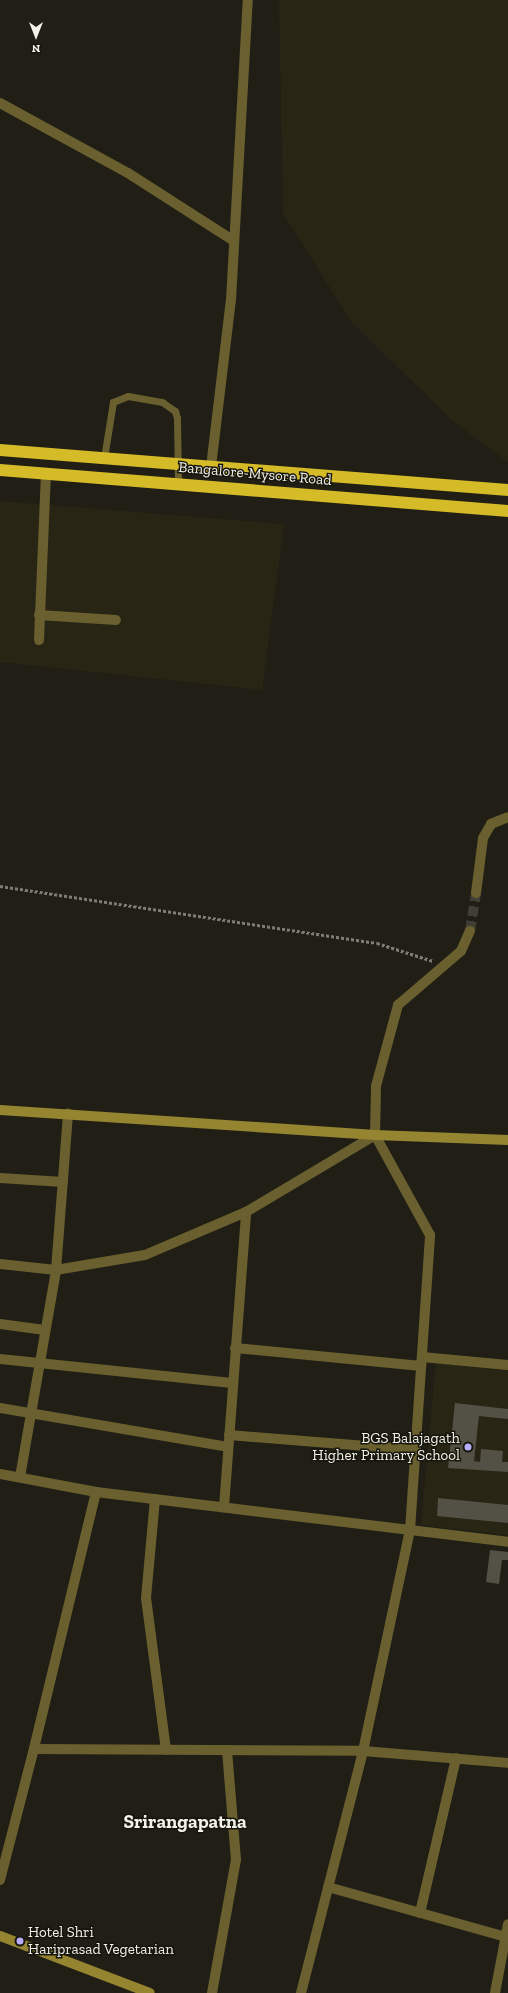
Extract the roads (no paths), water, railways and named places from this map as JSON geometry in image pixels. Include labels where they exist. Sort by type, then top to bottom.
[{"type":"highway","name":"Bangalore-Mysore Road","points":[[0,450],[508,490]]},
{"type":"highway","name":"Bangalore-Mysore Road","points":[[0,470],[508,511]]},
{"type":"street","points":[[211,467],[231,300],[248,0]]},
{"type":"street","points":[[0,103],[122,169],[234,241]]},
{"type":"street","points":[[39,640],[46,474]]},
{"type":"street","points":[[39,615],[116,620]]},
{"type":"street","points":[[476,893],[483,838],[491,824],[508,817]]},
{"type":"street","points":[[301,1993],[363,1751],[410,1530],[430,1235],[375,1136],[376,1086],[398,1005],[460,951],[470,931]]},
{"type":"street","points":[[0,1110],[68,1113],[375,1136],[508,1140]]},
{"type":"street","points":[[20,1477],[56,1270],[68,1113]]},
{"type":"street","points":[[0,1264],[56,1270],[145,1256],[246,1212],[375,1136]]},
{"type":"street","points":[[0,1178],[63,1182]]},
{"type":"street","points":[[224,1507],[232,1383],[246,1212]]},
{"type":"street","points":[[0,1324],[45,1330]]},
{"type":"street","points":[[235,1348],[421,1361],[508,1364]]},
{"type":"street","points":[[0,1359],[232,1383]]},
{"type":"street","points":[[0,1408],[31,1411],[228,1447]]},
{"type":"street","points":[[229,1435],[416,1450]]},
{"type":"street","points":[[0,1474],[96,1492],[508,1542]]},
{"type":"street","points":[[0,1880],[34,1749],[96,1492]]},
{"type":"street","points":[[155,1499],[146,1598],[166,1750]]},
{"type":"street","points":[[34,1749],[363,1751],[508,1763]]},
{"type":"street","points":[[212,1993],[236,1860],[227,1750]]},
{"type":"street","points":[[420,1913],[456,1758]]},
{"type":"street","points":[[328,1887],[506,1937]]},
{"type":"street","points":[[495,1993],[508,1924]]},
{"type":"street","points":[[0,1936],[150,1993]]},
{"type":"lane","points":[[104,458],[111,407],[119,397],[128,396],[162,402],[175,411],[180,464],[178,484]]},
{"type":"tunnel","points":[[470,931],[476,893]]},
{"type":"place","name":"BGS Balajagath Higher Primary School","points":[[468,1447]]},
{"type":"place","name":"Hotel Shri Hariprasad Vegetarian","points":[[20,1941]]},
{"type":"district","name":"Srirangapatna","points":[[185,1822]]}]
